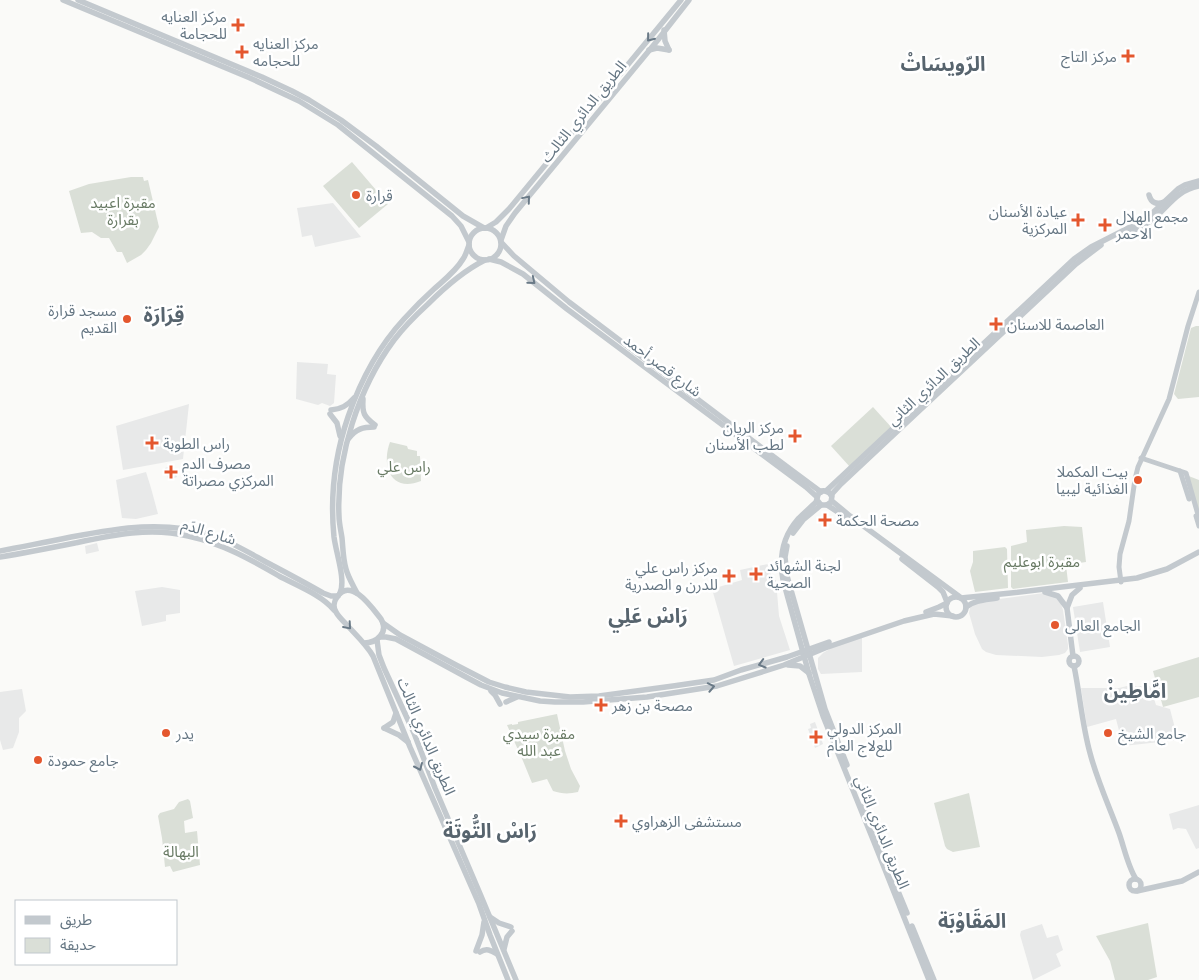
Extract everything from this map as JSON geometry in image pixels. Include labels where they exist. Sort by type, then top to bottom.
[{"type":"main road","points":[[63,0],[250,78],[286,94],[306,106],[344,130],[452,216],[461,226],[473,254],[487,260]]},
{"type":"main road","points":[[78,0],[262,77],[310,100],[376,146],[463,216],[485,228],[493,230],[498,234],[501,241],[501,248],[494,257],[458,276],[406,326],[393,342],[348,415],[344,441],[335,476],[334,537],[342,582],[334,604],[336,612]]},
{"type":"main road","name":"الطريق الدائري الثالث","points":[[485,228],[496,222],[509,209],[681,0]]},
{"type":"main road","name":"الطريق الدائري الثالث","points":[[501,241],[506,226],[515,213],[689,0]]},
{"type":"main road","points":[[649,50],[657,48],[669,50],[665,41],[664,30]]},
{"type":"main road","name":"الطريق الدائري الثاني","points":[[824,498],[856,464],[947,377],[1074,259],[1090,247],[1146,219],[1178,190],[1185,185],[1199,181]]},
{"type":"main road","name":"الطريق الدائري الثاني","points":[[929,980],[822,716],[812,673],[783,580],[781,557],[784,543],[799,519],[841,484],[1076,264],[1101,245],[1138,229],[1149,222],[1180,193],[1199,186]]},
{"type":"main road","points":[[1149,196],[1156,203],[1164,202]]},
{"type":"main road","points":[[344,441],[330,412],[346,406],[361,393],[374,360],[392,333],[411,311],[456,269],[463,259],[470,238],[476,231],[485,228]]},
{"type":"main road","name":"شارع قصر أحمد","points":[[501,241],[514,256],[569,302],[790,469],[875,539],[938,587],[947,602]]},
{"type":"main road","name":"شارع قصر أحمد","points":[[487,260],[500,262],[523,274],[806,487],[850,516],[960,597]]},
{"type":"main road","points":[[1119,581],[1120,554],[1129,521],[1135,479],[1141,458],[1169,399],[1183,343],[1199,292]]},
{"type":"main road","points":[[344,441],[360,428],[375,426],[364,414],[361,393]]},
{"type":"main road","points":[[340,458],[340,530],[345,568],[357,593],[383,623],[489,682],[526,692],[570,697],[599,696],[714,680],[741,670],[806,653]]},
{"type":"main road","points":[[1141,458],[1186,473],[1199,518]]},
{"type":"main road","points":[[1180,471],[1199,526]]},
{"type":"main road","name":"شارع الدَم","points":[[0,551],[122,528],[153,527],[195,530],[218,537],[323,593],[331,596],[350,590],[357,593]]},
{"type":"main road","name":"شارع الدَم","points":[[0,558],[124,534],[158,532],[183,535],[215,544],[242,556],[322,599],[331,606],[364,643]]},
{"type":"main road","points":[[364,643],[386,637],[396,639],[488,688],[517,697],[540,701],[571,702],[647,697],[716,686],[784,665],[824,646],[934,610],[952,597],[1064,588],[1148,578],[1168,571],[1199,553]]},
{"type":"main road","points":[[784,665],[800,666],[812,673],[816,655],[824,646],[927,615],[939,614],[957,617],[963,614],[966,607],[978,601],[1119,581]]},
{"type":"main road","points":[[1064,588],[1073,656],[1077,657],[1078,661],[1077,665],[1074,666],[1085,734],[1098,781],[1133,874],[1138,881],[1140,888],[1137,891]]},
{"type":"main road","points":[[1066,606],[1072,594],[1080,588]]},
{"type":"main road","points":[[1045,592],[1058,596],[1066,606]]},
{"type":"main road","points":[[960,597],[965,602],[966,607]]},
{"type":"main road","points":[[947,602],[947,612],[953,616]]},
{"type":"main road","points":[[378,639],[383,630],[383,623]]},
{"type":"main road","points":[[800,632],[811,642],[824,646]]},
{"type":"main road","points":[[787,657],[797,649],[800,632]]},
{"type":"main road","name":"الطريق الدائري الثالث","points":[[378,639],[379,655],[414,733],[487,918],[497,954],[508,980]]},
{"type":"main road","name":"الطريق الدائري الثالث","points":[[364,643],[373,656],[478,904],[504,951],[516,980]]},
{"type":"main road","name":"الطريق الدائري الثاني","points":[[812,673],[853,781],[934,980]]},
{"type":"main road","points":[[488,688],[503,703],[517,697]]},
{"type":"main road","points":[[396,713],[393,722],[384,728],[399,735],[409,744]]},
{"type":"main road","points":[[1132,868],[1129,888],[1137,891],[1184,880],[1199,872]]},
{"type":"main road","points":[[1129,884],[1131,881],[1138,881],[1154,886]]},
{"type":"main road","points":[[497,954],[486,949],[478,951],[487,918],[511,929],[504,951]]},
{"type":"shaded area","points":[[333,203],[361,237],[315,247],[312,235],[302,237],[297,208]]},
{"type":"shaded area","points":[[297,362],[328,364],[327,374],[336,375],[334,403],[330,406],[322,403],[318,405],[296,399]]},
{"type":"shaded area","name":"راس الطوبة","points":[[189,404],[183,459],[123,470],[116,426]]},
{"type":"shaded area","name":"مصرف الدم المركزي مصراتة","points":[[173,465],[177,477],[168,480],[165,468]]},
{"type":"shaded area","points":[[146,472],[158,514],[136,519],[122,518],[116,480]]},
{"type":"shaded area","points":[[97,543],[99,551],[86,554],[85,546]]},
{"type":"shaded area","points":[[768,564],[773,580],[770,582],[776,580],[779,616],[790,650],[734,666],[712,589],[742,580],[740,570]]},
{"type":"shaded area","points":[[162,587],[180,590],[180,613],[166,615],[166,621],[142,626],[135,591]]},
{"type":"shaded area","points":[[1044,593],[1056,597],[1060,601],[1068,645],[1065,653],[1042,657],[996,655],[982,649],[969,613],[973,604],[976,602]]},
{"type":"shaded area","points":[[1103,602],[1110,647],[1080,652],[1073,607]]},
{"type":"shaded area","points":[[862,637],[862,672],[821,674],[818,669],[818,658],[823,653],[833,647]]},
{"type":"shaded area","points":[[1150,686],[1156,705],[1170,709],[1178,740],[1123,746],[1116,719],[1087,727],[1081,688],[1119,688]]},
{"type":"shaded area","points":[[22,689],[26,711],[19,718],[19,732],[13,748],[3,750],[0,740],[0,692]]},
{"type":"shaded area","name":"المركز الدولي للعﻻج العام","points":[[815,722],[823,744],[815,748],[808,729],[811,728],[810,724]]},
{"type":"shaded area","points":[[1199,805],[1199,848],[1196,849],[1186,829],[1178,828],[1173,830],[1169,814]]},
{"type":"shaded area","points":[[1042,924],[1047,938],[1058,935],[1063,950],[1056,954],[1061,966],[1033,980],[1020,935],[1021,931]]},
{"type":"green space","name":"قرارة","points":[[352,162],[388,204],[359,228],[323,186]]},
{"type":"green space","name":"مقبرة اعبيد بقرارة","points":[[131,177],[143,177],[144,181],[148,180],[159,227],[146,250],[127,263],[122,252],[117,252],[109,238],[101,238],[92,232],[81,233],[69,191],[89,184]]},
{"type":"green space","points":[[1199,326],[1199,397],[1178,399],[1174,394],[1191,328]]},
{"type":"green space","points":[[873,407],[892,428],[850,467],[831,446]]},
{"type":"green space","name":"راس علي","points":[[390,442],[407,446],[408,449],[417,451],[417,456],[420,456],[421,481],[411,484],[402,483],[391,475],[387,460]]},
{"type":"green space","points":[[1186,475],[1199,480],[1199,513]]},
{"type":"green space","name":"مقبرة ابوعليم","points":[[1064,526],[1082,527],[1086,562],[1066,565],[1068,582],[1013,589],[1011,587],[1011,546],[1027,542],[1026,530]]},
{"type":"green space","points":[[1005,547],[1007,549],[1008,588],[975,592],[970,571],[973,562],[973,551]]},
{"type":"green space","points":[[1199,657],[1199,697],[1163,707],[1153,671]]},
{"type":"green space","name":"مقبرة سيدي عبد الله","points":[[557,714],[565,751],[571,769],[580,786],[578,792],[559,793],[553,791],[547,779],[532,783],[507,725]]},
{"type":"green space","points":[[969,793],[980,847],[953,852],[945,846],[934,803]]},
{"type":"green space","name":"البهالة","points":[[188,799],[193,818],[184,821],[185,833],[197,831],[200,865],[173,872],[170,866],[165,867],[158,816],[160,813],[174,809],[179,802]]},
{"type":"green space","points":[[1148,923],[1157,977],[1148,980],[1115,980],[1110,961],[1096,936]]},
{"type":"place","name":"مركز العنايه للحجامة","points":[[238,25]]},
{"type":"place","name":"مركز العنايه للحجامه","points":[[242,52]]},
{"type":"place","name":"مركز التاج","points":[[1128,56]]},
{"type":"place","name":"قرارة","points":[[356,195]]},
{"type":"place","name":"عيادة الأسنان المركزية","points":[[1078,220]]},
{"type":"place","name":"مجمع الهلال الاحمر","points":[[1105,225]]},
{"type":"place","name":"مسجد قرارة القديم","points":[[127,319]]},
{"type":"place","name":"العاصمة للاسنان","points":[[996,324]]},
{"type":"place","name":"مركز الريان لطب الأسنان","points":[[795,436]]},
{"type":"place","name":"راس الطوبة","points":[[152,443]]},
{"type":"place","name":"مصرف الدم المركزي مصراتة","points":[[171,472]]},
{"type":"place","name":"بيت المكملا الغذائية ليبيا","points":[[1138,480]]},
{"type":"place","name":"مصحة الحكمة","points":[[825,520]]},
{"type":"place","name":"لجنة الشهائد الصحية","points":[[756,574]]},
{"type":"place","name":"مركز راس علي للدرن و الصدرية","points":[[729,576]]},
{"type":"place","name":"الجامع العالى","points":[[1055,625]]},
{"type":"place","name":"مصحة بن زهر","points":[[601,705]]},
{"type":"place","name":"يدر","points":[[166,733]]},
{"type":"place","name":"جامع الشيخ","points":[[1108,733]]},
{"type":"place","name":"المركز الدولي للعﻻج العام","points":[[816,737]]},
{"type":"place","name":"جامع حمودة","points":[[38,760]]},
{"type":"place","name":"مستشفى الزهراوي","points":[[621,821]]},
{"type":"district","name":"الرّويسَاتْ","points":[[943,63]]},
{"type":"district","name":"قِرَارَة","points":[[164,314]]},
{"type":"district","name":"رَاسْ عَلِي","points":[[648,615]]},
{"type":"district","name":"امَّاطِينْ","points":[[1135,690]]},
{"type":"district","name":"رَاسْ التُّوتَة","points":[[490,830]]},
{"type":"district","name":"المَقَاوْبَة","points":[[972,920]]}]
